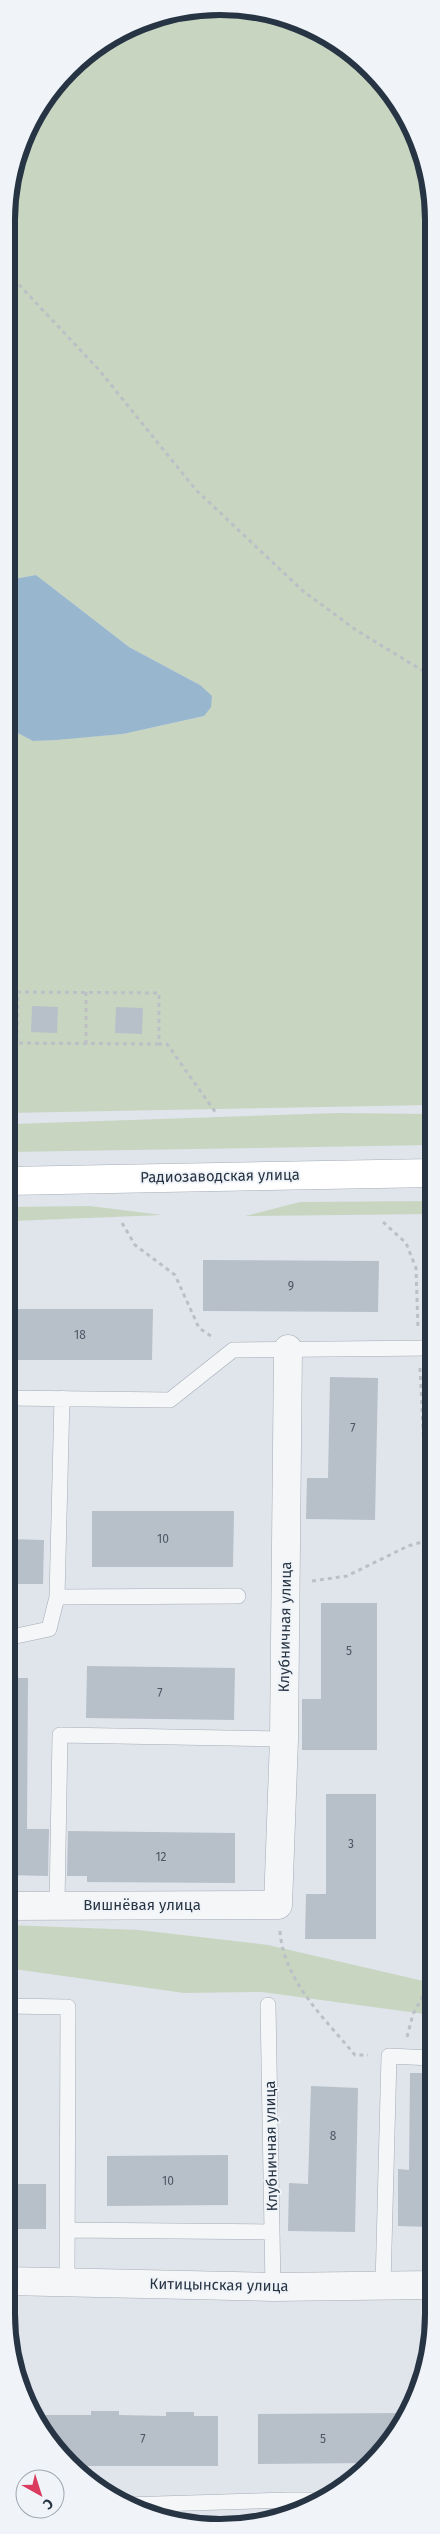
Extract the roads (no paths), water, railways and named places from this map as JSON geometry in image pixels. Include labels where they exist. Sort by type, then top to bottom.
[{"type":"street","name":"Радиозаводская улица","points":[[15,1181],[425,1173]]},
{"type":"street","name":"Клубничная улица","points":[[278,1905],[284,1739],[288,1349]]},
{"type":"street","name":"Вишнёвая улица","points":[[15,1906],[57,1904],[278,1905]]},
{"type":"street","name":"Китицынская улица","points":[[15,2281],[272,2287],[425,2285]]},
{"type":"lane","points":[[15,1398],[170,1400],[233,1350],[425,1348]]},
{"type":"lane","points":[[15,1636],[49,1628],[57,1598],[62,1398]]},
{"type":"lane","points":[[57,1598],[238,1596]]},
{"type":"lane","points":[[57,1904],[60,1735],[284,1739]]},
{"type":"lane","name":"Клубничная улица","points":[[268,2005],[272,2287]]},
{"type":"lane","points":[[15,2006],[68,2007],[67,2282]]},
{"type":"lane","points":[[383,2285],[390,2056],[425,2058]]},
{"type":"lane","points":[[68,2230],[272,2232]]},
{"type":"lane","points":[[148,2505],[286,2508]]},
{"type":"water","points":[[36,575],[129,647],[200,685],[212,696],[211,707],[204,716],[123,734],[33,741],[15,732],[15,579]]}]
